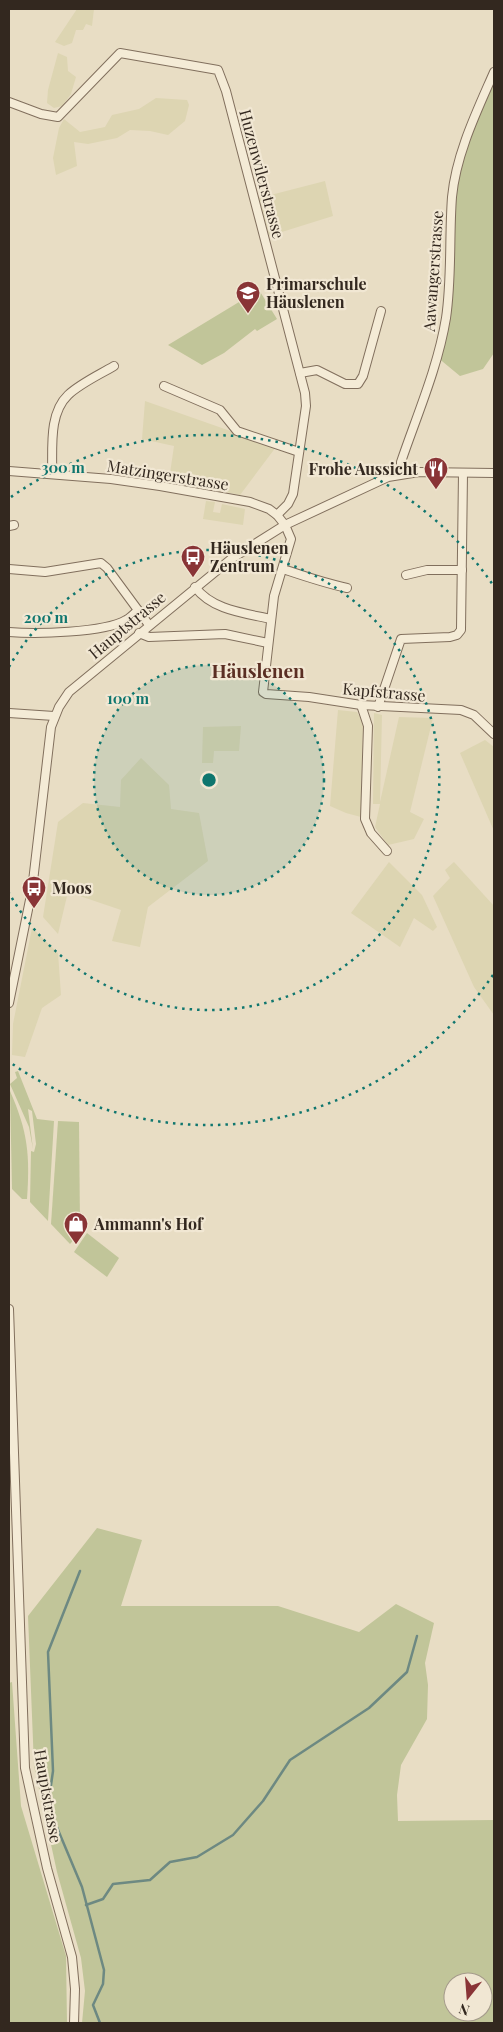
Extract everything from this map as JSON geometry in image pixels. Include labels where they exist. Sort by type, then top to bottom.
[{"type":"street","name":"Huzenwilerstrasse","points":[[9,102],[41,114],[58,116],[120,53],[218,70],[226,91],[300,373],[306,406],[292,498],[277,515]]},
{"type":"street","name":"Aawangerstrasse","points":[[401,474],[401,462],[437,357],[445,326],[456,175],[476,113],[494,72]]},
{"type":"street","points":[[300,373],[317,370],[345,384],[358,384],[363,376],[381,311]]},
{"type":"street","points":[[52,474],[54,426],[60,407],[68,396],[114,366]]},
{"type":"street","points":[[164,386],[220,410],[237,431],[300,452]]},
{"type":"street","name":"Matzingerstrasse","points":[[9,471],[111,479],[218,496],[259,505],[277,515],[286,526]]},
{"type":"street","points":[[378,707],[401,639],[450,637],[459,633],[462,627],[463,473]]},
{"type":"street","name":"Hauptstrasse","points":[[9,1003],[32,890],[48,747],[54,716],[64,698],[76,685],[195,587],[248,547],[286,526],[370,484],[401,474],[494,473]]},
{"type":"street","points":[[139,633],[150,637],[225,634],[268,643],[276,588],[291,540],[286,526]]},
{"type":"street","points":[[9,569],[46,572],[101,563],[108,568],[149,625]]},
{"type":"street","points":[[282,569],[311,577],[316,581],[347,588]]},
{"type":"street","points":[[406,575],[427,570],[462,570]]},
{"type":"street","points":[[195,587],[201,595],[217,605],[271,619]]},
{"type":"street","points":[[9,632],[64,632],[114,625],[125,621],[138,610]]},
{"type":"street","name":"Kapfstrasse","points":[[268,643],[262,686],[264,693],[309,697],[378,707],[461,710],[474,715],[494,734]]},
{"type":"street","points":[[360,705],[368,726],[366,819],[371,833],[387,851]]},
{"type":"street","points":[[9,713],[54,716]]},
{"type":"street","name":"Hauptstrasse","points":[[9,1309],[25,1768],[47,1868],[72,1957],[75,1989],[74,2023]]},
{"type":"shaded area","points":[[77,9],[94,9],[92,26],[86,24],[83,30],[76,30],[72,43],[64,46],[55,42]]},
{"type":"shaded area","points":[[58,53],[67,57],[68,71],[76,77],[71,94],[62,106],[54,108],[47,103],[48,90]]},
{"type":"shaded area","points":[[156,98],[187,100],[189,105],[185,121],[168,135],[150,131],[130,130],[117,138],[88,144],[74,142],[77,166],[56,175],[53,158],[59,128],[64,119],[80,132],[105,127],[112,115],[139,109]]},
{"type":"shaded area","points":[[325,181],[333,216],[269,236],[259,198]]},
{"type":"shaded area","points":[[145,401],[276,447],[240,495],[169,480],[174,446],[142,439]]},
{"type":"shaded area","points":[[206,501],[215,502],[213,512],[220,513],[222,504],[245,509],[243,525],[203,519]]},
{"type":"shaded area","points":[[338,710],[357,712],[363,723],[361,817],[330,806]]},
{"type":"shaded area","points":[[374,713],[382,715],[380,802],[399,717],[433,718],[410,812],[424,819],[414,839],[388,845],[375,827],[380,804],[373,804]]},
{"type":"shaded area","points":[[241,726],[239,751],[214,751],[213,763],[202,763],[203,727]]},
{"type":"shaded area","points":[[485,740],[494,747],[494,831],[460,753]]},
{"type":"shaded area","points":[[141,758],[169,785],[171,809],[199,813],[208,861],[148,907],[140,947],[112,941],[121,910],[68,892],[58,934],[43,917],[58,822],[83,803],[120,807],[121,780]]},
{"type":"shaded area","points":[[389,862],[422,895],[437,927],[433,931],[414,918],[400,947],[351,913]]},
{"type":"shaded area","points":[[454,862],[494,906],[494,1015],[474,987],[433,896],[450,878],[445,870]]},
{"type":"shaded area","points":[[32,928],[58,953],[61,995],[42,1008],[25,1057],[12,1055],[13,1024]]},
{"type":"green space","points":[[494,72],[494,353],[483,369],[460,376],[437,357],[443,335],[455,175]]},
{"type":"green space","points":[[259,290],[277,319],[257,331],[255,329],[224,353],[202,365],[168,345]]},
{"type":"green space","points":[[18,1071],[37,1119],[54,1121],[48,1221],[30,1202],[31,1151],[34,1152],[36,1144],[32,1111],[28,1109],[33,1149],[29,1127],[10,1084],[17,1078],[15,1072]]},
{"type":"green space","points":[[10,1091],[21,1119],[28,1156],[27,1199],[22,1199],[12,1189]]},
{"type":"green space","points":[[58,1121],[79,1122],[80,1226],[78,1235],[70,1244],[51,1224]]},
{"type":"green space","points":[[87,1233],[119,1258],[107,1277],[74,1252]]},
{"type":"green space","points":[[97,1528],[142,1540],[121,1606],[278,1606],[359,1632],[396,1604],[434,1623],[425,1663],[428,1685],[427,1719],[401,1765],[397,1795],[398,1821],[494,1820],[494,2023],[82,2023],[85,1991],[81,1958],[57,1872],[34,1766],[28,1616]]},
{"type":"green space","points":[[12,1682],[21,1806],[66,1956],[67,2023],[9,2023],[9,1683]]},
{"type":"waterway","points":[[80,1571],[48,1652],[53,1771],[48,1806],[82,1887],[104,1970],[103,1984],[93,2005],[100,2023]]},
{"type":"waterway","points":[[86,1905],[103,1899],[113,1884],[150,1880],[170,1862],[197,1857],[233,1835],[263,1801],[290,1760],[369,1708],[407,1672],[417,1636]]},
{"type":"place","name":"Primarschule Häuslenen","points":[[248,314]]},
{"type":"place","name":"Frohe Aussicht","points":[[436,490]]},
{"type":"place","name":"Häuslenen Zentrum","points":[[193,578]]},
{"type":"place","name":"Moos","points":[[34,909]]},
{"type":"place","name":"Ammann's Hof","points":[[76,1245]]},
{"type":"district","name":"Häuslenen","points":[[258,671]]}]
